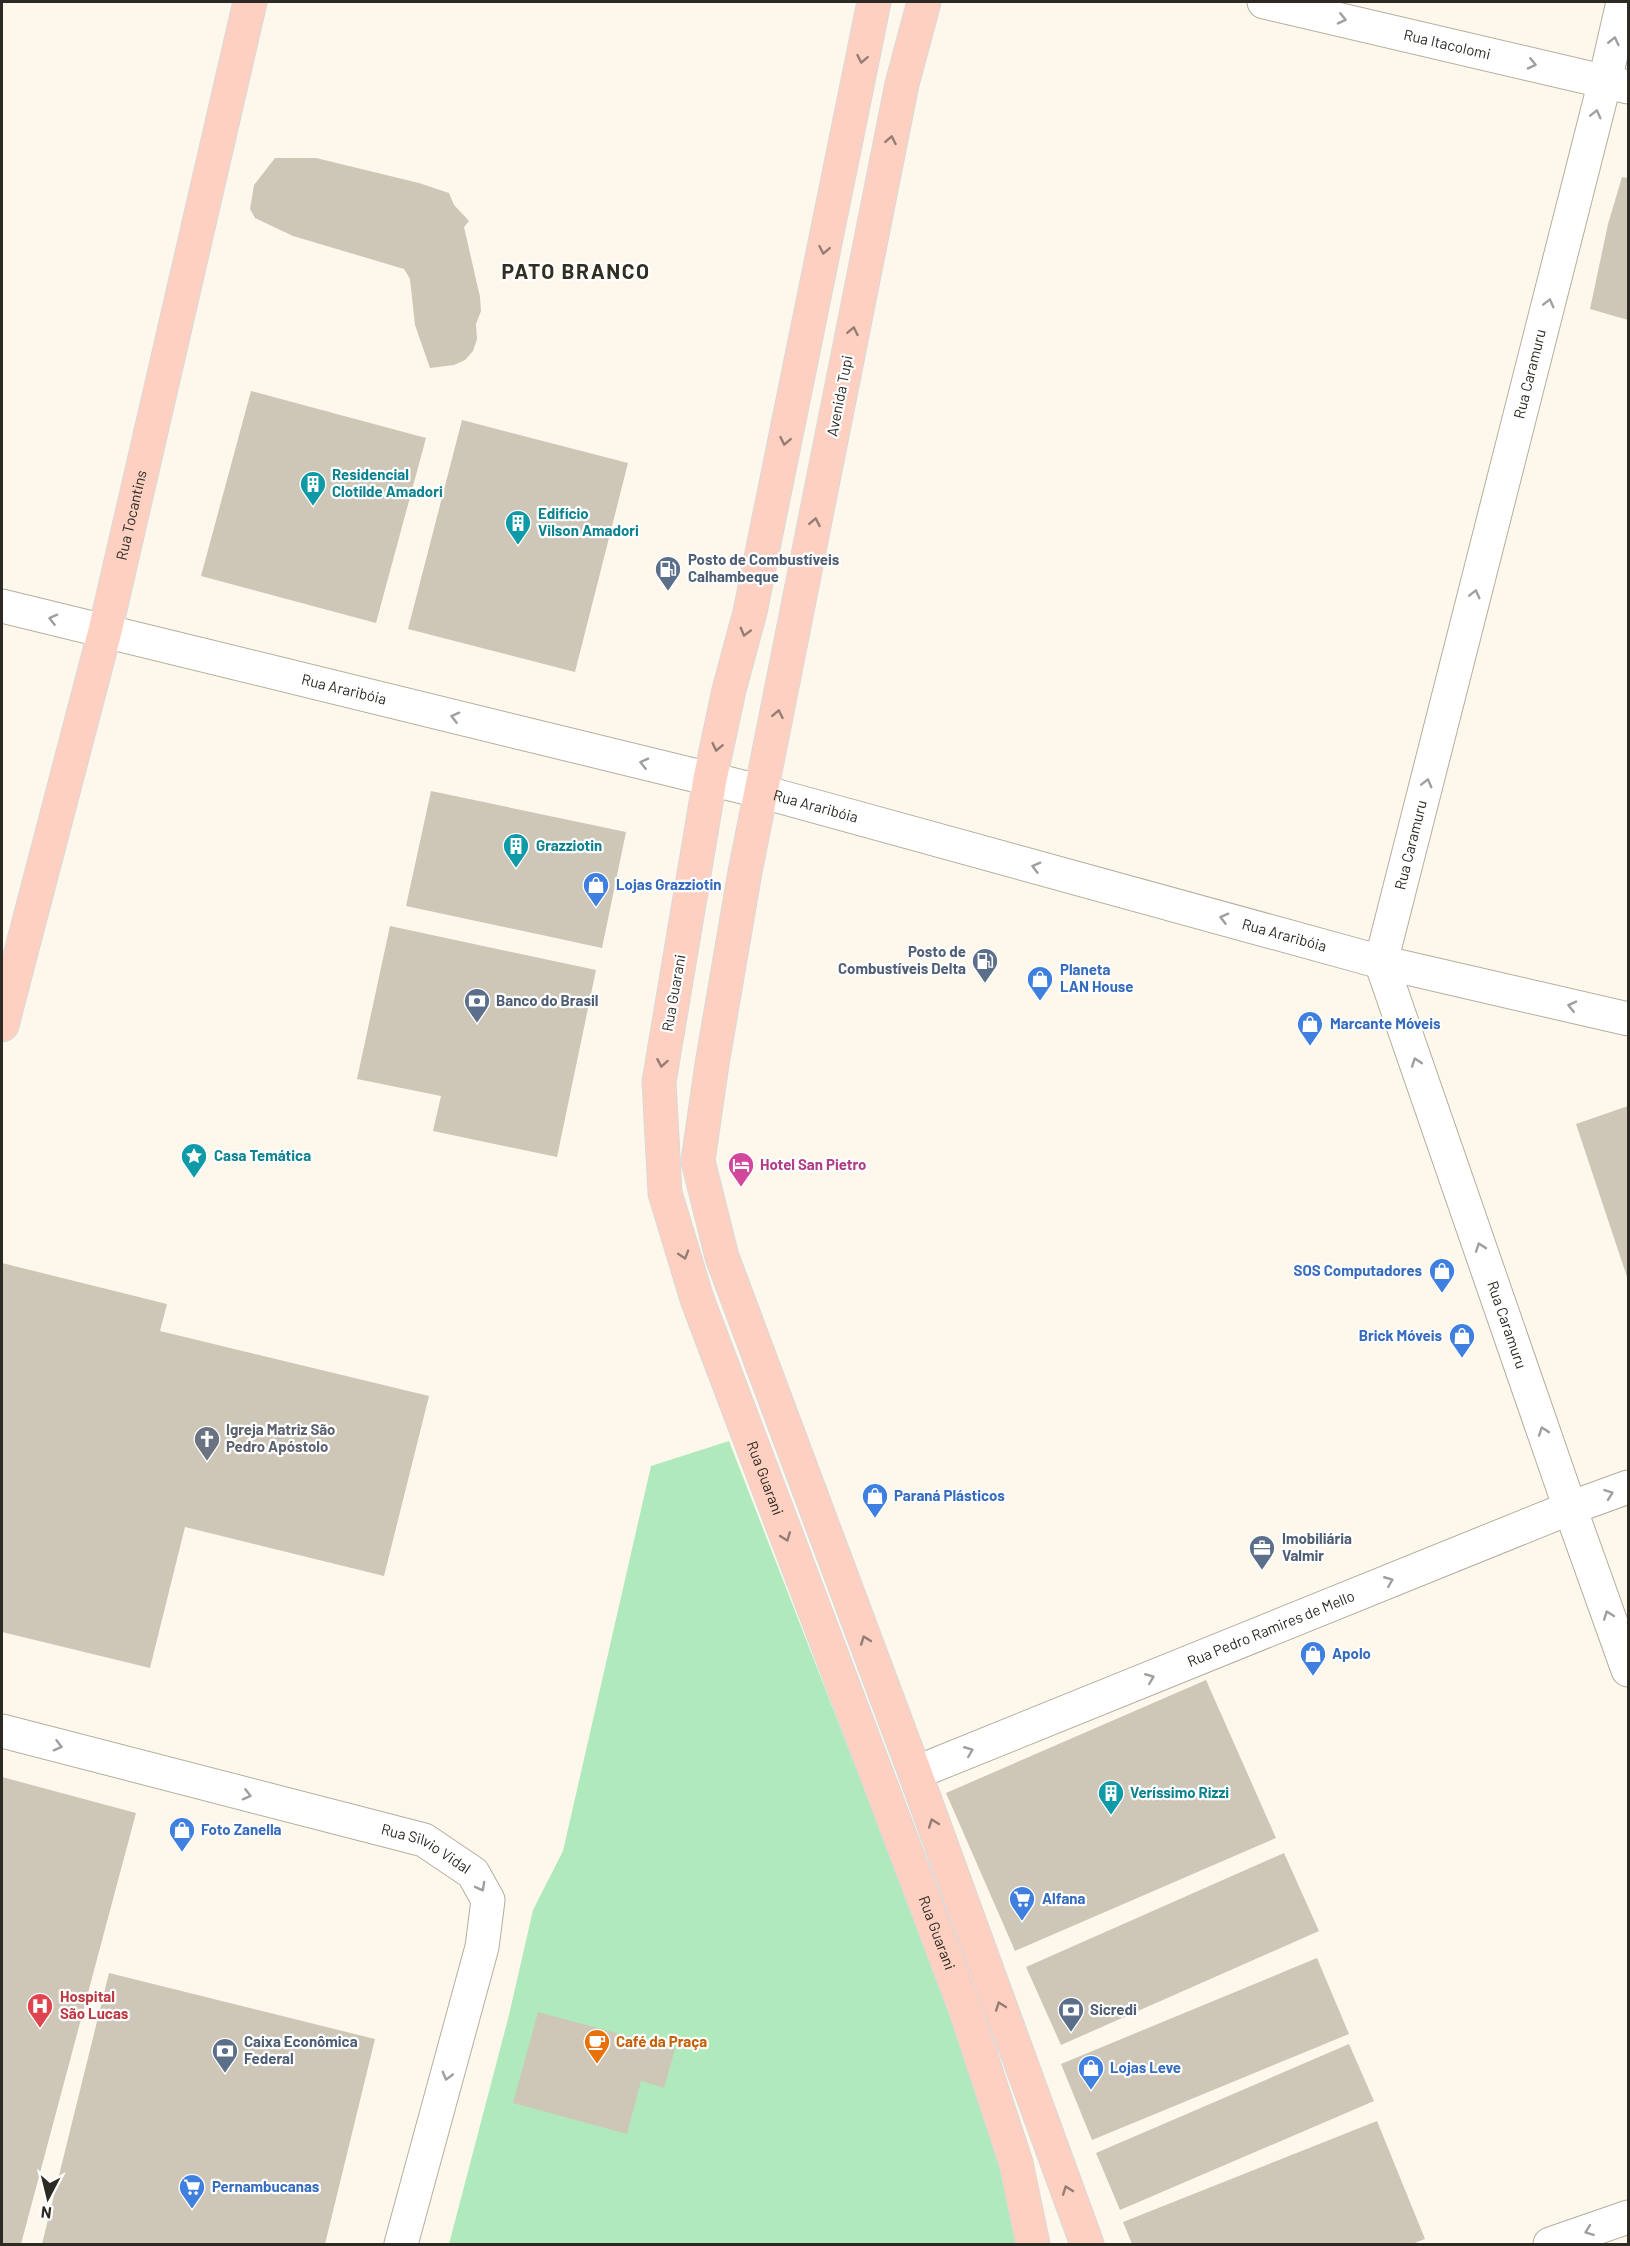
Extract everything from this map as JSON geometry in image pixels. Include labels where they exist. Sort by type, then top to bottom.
[{"type":"main road","name":"Rua Tocantins","points":[[2,1025],[105,631],[250,2]]},
{"type":"main road","name":"Rua Guarani","points":[[874,2],[750,612],[729,690],[710,779],[659,1082],[665,1193],[697,1299],[965,2007],[1016,2163],[1034,2244]]},
{"type":"main road","name":"Avenida Tupi","points":[[763,792],[899,96],[924,2]]},
{"type":"main road","points":[[763,792],[745,872],[698,1161],[722,1257],[915,1773],[1087,2244]]},
{"type":"street","name":"Rua Itacolomi","points":[[1264,2],[1617,84]]},
{"type":"street","name":"Rua Caramuru","points":[[1623,2],[1617,84],[1382,962],[1570,1508],[1629,1670]]},
{"type":"street","name":"Rua Araribóia","points":[[2,606],[763,792],[1382,962],[1629,1019]]},
{"type":"street","name":"Rua Pedro Ramires de Mello","points":[[915,1773],[1570,1508],[1629,1487]]},
{"type":"street","name":"Rua Silvio Vidal","points":[[2,1731],[424,1840],[473,1874],[488,1900],[482,1947],[401,2244]]},
{"type":"street","points":[[1550,2244],[1629,2217]]},
{"type":"green space","points":[[729,1441],[889,1853],[962,2049],[1009,2183],[1020,2244],[449,2244],[509,2015],[533,1910],[563,1851],[651,1466]]},
{"type":"building","points":[[275,158],[316,158],[419,183],[449,193],[454,205],[469,221],[464,227],[480,297],[481,311],[476,324],[477,339],[473,351],[465,360],[454,365],[430,368],[415,325],[410,279],[404,269],[293,236],[255,218],[250,209],[254,185]]},
{"type":"building","points":[[1622,177],[1628,178],[1628,320],[1590,309],[1608,224]]},
{"type":"building","name":"Residencial Clotilde Amadori","points":[[251,391],[426,438],[376,623],[201,576]]},
{"type":"building","name":"Edifício Vilson Amadori","points":[[462,420],[628,463],[575,672],[408,629]]},
{"type":"building","name":"Grazziotin","points":[[431,791],[626,832],[602,948],[406,906]]},
{"type":"building","name":"Banco do Brasil","points":[[390,926],[596,970],[557,1157],[433,1131],[441,1096],[357,1079]]},
{"type":"building","points":[[1628,1106],[1628,1280],[1576,1124]]},
{"type":"building","name":"Igreja Matriz São Pedro Apóstolo","points":[[2,1263],[167,1304],[160,1331],[429,1396],[384,1576],[185,1527],[150,1668],[2,1632]]},
{"type":"building","name":"Veríssimo Rizzi","points":[[1206,1680],[1276,1838],[1015,1951],[946,1793]]},
{"type":"building","name":"Hospital São Lucas","points":[[2,1777],[136,1813],[21,2244],[2,2244]]},
{"type":"building","points":[[1284,1853],[1319,1931],[1061,2045],[1026,1967]]},
{"type":"building","points":[[1317,1958],[1349,2034],[1092,2140],[1061,2064]]},
{"type":"building","points":[[109,1973],[375,2039],[325,2244],[42,2244]]},
{"type":"building","name":"Café da Praça","points":[[538,2012],[675,2049],[664,2088],[641,2081],[627,2134],[513,2103]]},
{"type":"building","points":[[1349,2044],[1374,2101],[1120,2210],[1096,2153]]},
{"type":"building","points":[[1377,2121],[1425,2239],[1412,2244],[1132,2244],[1123,2222]]},
{"type":"place","name":"Residencial Clotilde Amadori","points":[[313,507]]},
{"type":"place","name":"Edifício Vilson Amadori","points":[[518,546]]},
{"type":"place","name":"Posto de Combustíveis Calhambeque","points":[[668,592]]},
{"type":"place","name":"Grazziotin","points":[[516,869]]},
{"type":"place","name":"Lojas Grazziotin","points":[[596,908]]},
{"type":"place","name":"Posto de Combustíveis Delta","points":[[985,984]]},
{"type":"place","name":"Planeta LAN House","points":[[1040,1002]]},
{"type":"place","name":"Banco do Brasil","points":[[477,1024]]},
{"type":"place","name":"Marcante Móveis","points":[[1310,1047]]},
{"type":"place","name":"Casa Temática","points":[[194,1179]]},
{"type":"place","name":"Hotel San Pietro","points":[[741,1188]]},
{"type":"place","name":"SOS Computadores","points":[[1442,1294]]},
{"type":"place","name":"Brick Móveis","points":[[1462,1359]]},
{"type":"place","name":"Igreja Matriz São Pedro Apóstolo","points":[[207,1462]]},
{"type":"place","name":"Paraná Plásticos","points":[[875,1519]]},
{"type":"place","name":"Imobiliária Valmir","points":[[1262,1571]]},
{"type":"place","name":"Apolo","points":[[1313,1677]]},
{"type":"place","name":"Veríssimo Rizzi","points":[[1111,1816]]},
{"type":"place","name":"Foto Zanella","points":[[182,1853]]},
{"type":"place","name":"Alfana","points":[[1022,1922]]},
{"type":"place","name":"Hospital São Lucas","points":[[40,2029]]},
{"type":"place","name":"Sicredi","points":[[1071,2033]]},
{"type":"place","name":"Café da Praça","points":[[597,2065]]},
{"type":"place","name":"Caixa Econômica Federal","points":[[225,2074]]},
{"type":"place","name":"Lojas Leve","points":[[1091,2091]]},
{"type":"place","name":"Pernambucanas","points":[[192,2210]]},
{"type":"district","name":"PATO BRANCO","points":[[576,272]]}]
